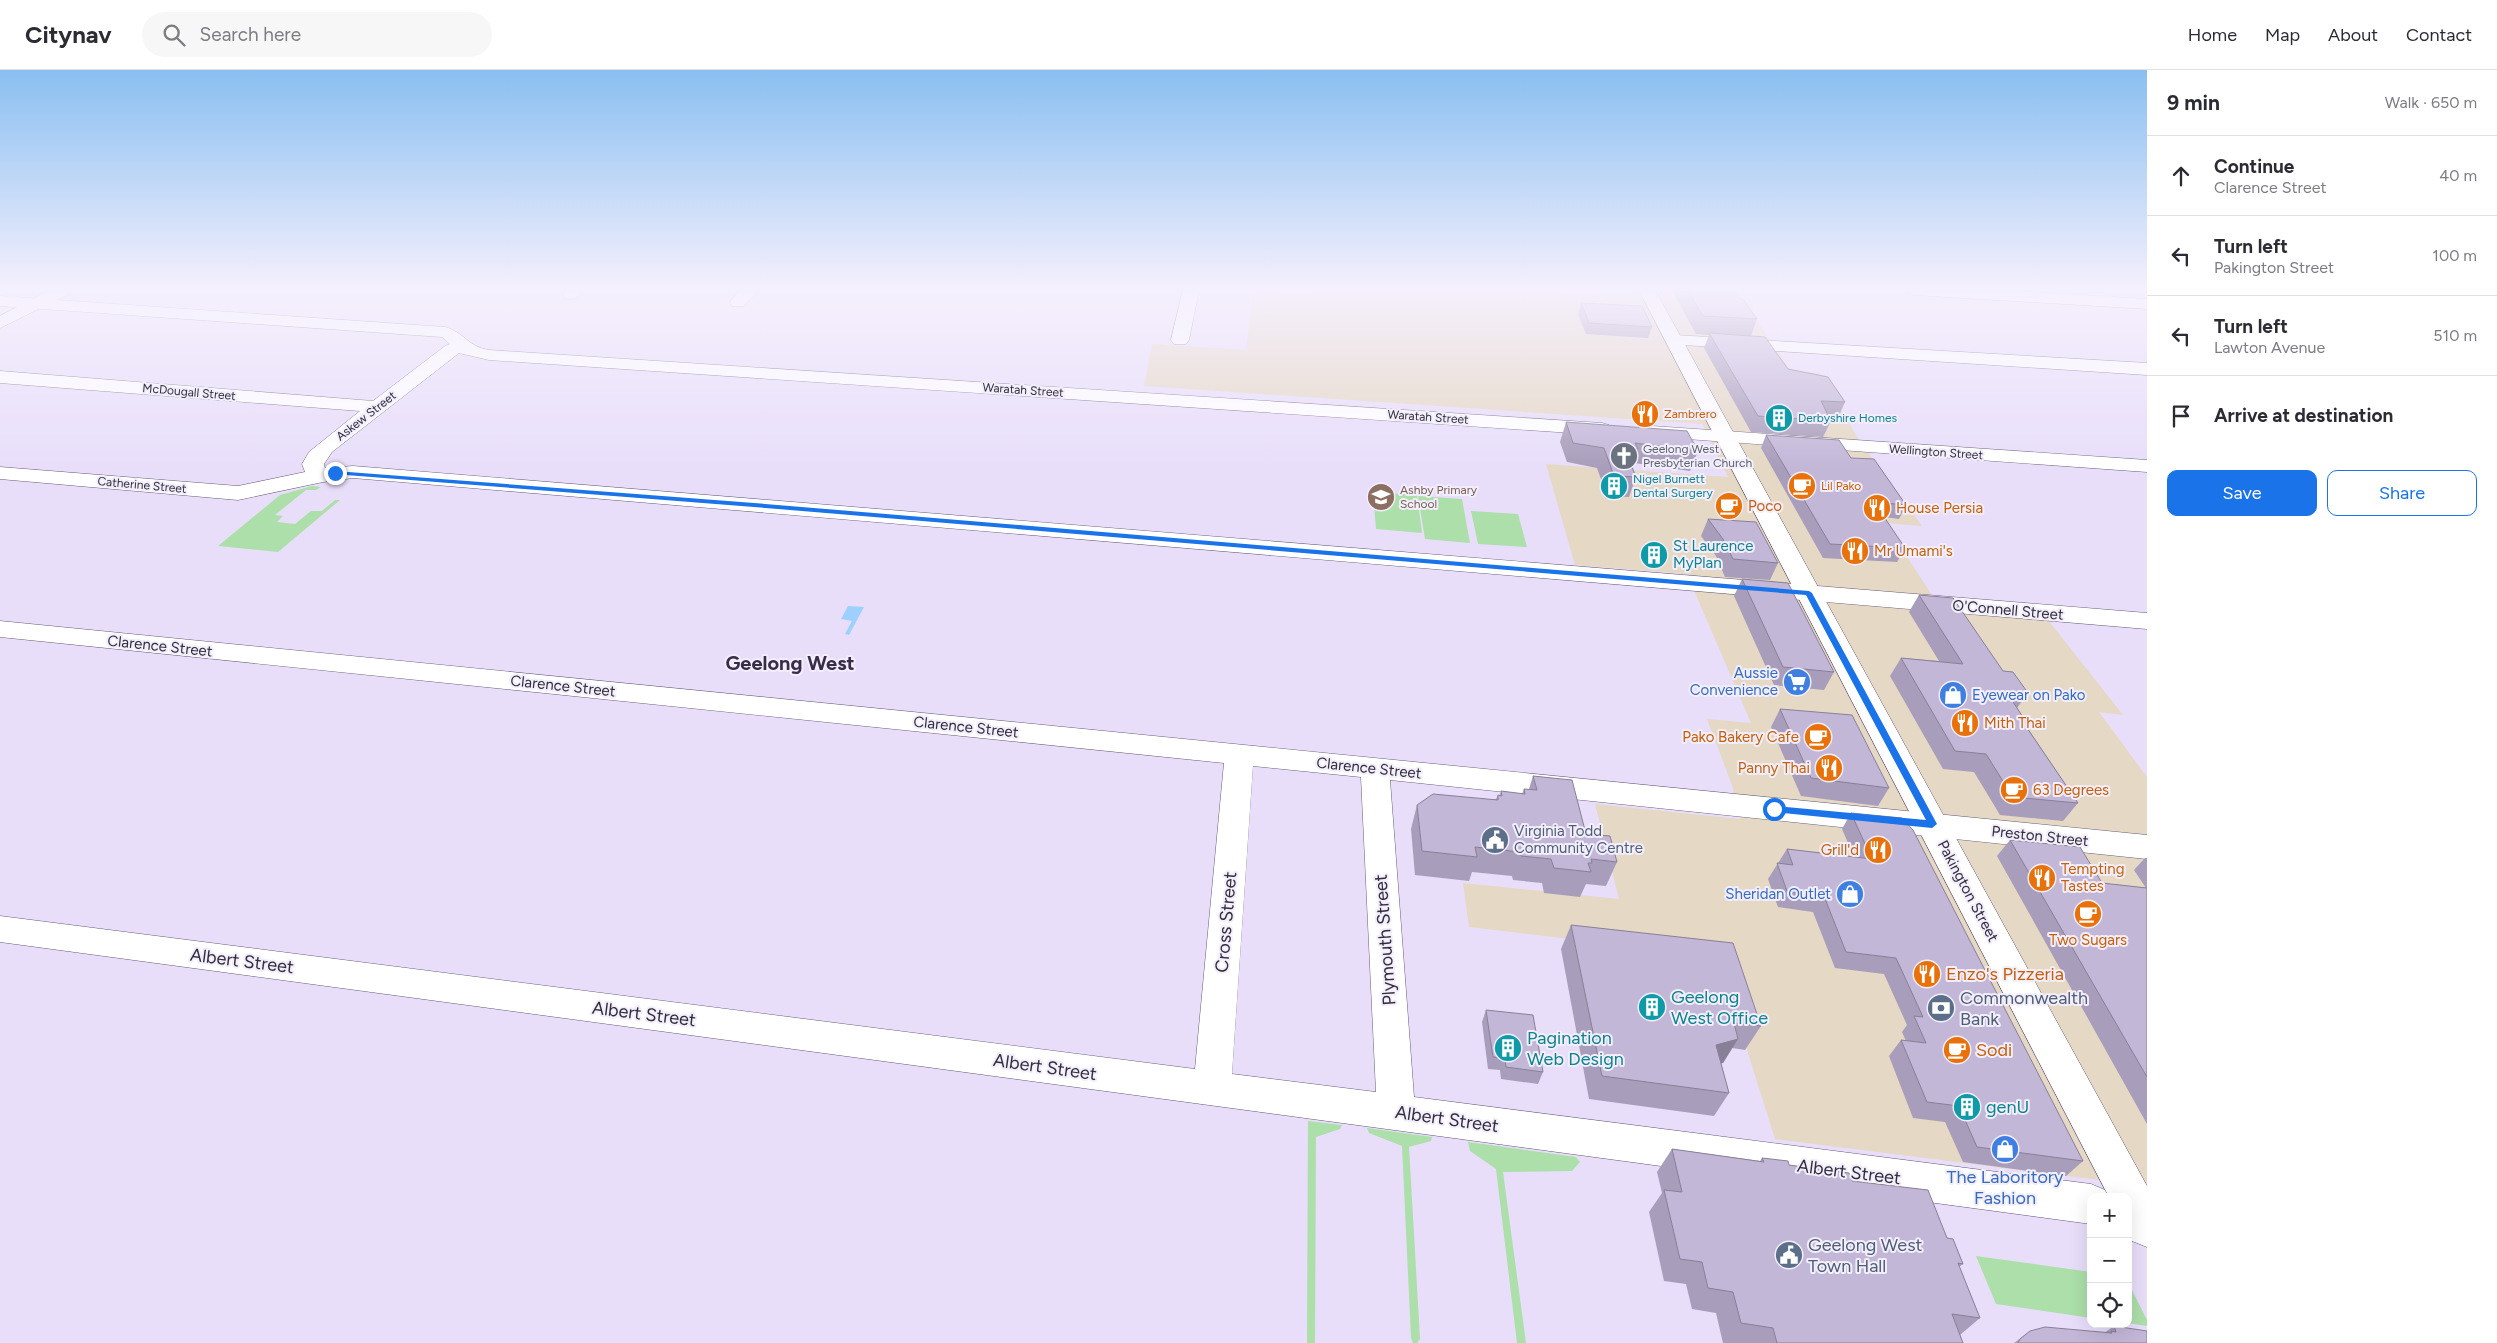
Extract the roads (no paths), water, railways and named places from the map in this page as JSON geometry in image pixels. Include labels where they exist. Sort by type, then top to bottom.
[{"type":"street","name":"Askew Street","points":[[318,475],[313,464],[316,456],[453,349]]},
{"type":"street","name":"Waratah Street","points":[[468,349],[473,353],[489,355],[1726,437]]},
{"type":"street","name":"Pakington Street","points":[[1679,349],[2140,1215]]},
{"type":"street","points":[[1827,349],[2147,369]]},
{"type":"street","name":"McDougall Street","points":[[0,377],[377,407]]},
{"type":"street","name":"Wellington Street","points":[[1726,437],[2147,466]]},
{"type":"street","name":"O'Connell Street","points":[[318,475],[353,472],[2147,621]]},
{"type":"street","name":"Catherine Street","points":[[0,473],[229,492],[255,491],[318,475]]},
{"type":"street","name":"Clarence Street","points":[[0,629],[1932,824]]},
{"type":"street","name":"Cross Street","points":[[1212,1089],[1239,754]]},
{"type":"street","name":"Plymouth Street","points":[[1375,768],[1396,1112]]},
{"type":"street","name":"Preston Street","points":[[1932,824],[2147,847]]},
{"type":"street","name":"Albert Street","points":[[0,930],[2087,1203]]},
{"type":"water","points":[[848,606],[864,607],[849,635],[845,634],[852,621],[841,619]]},
{"type":"place","name":"Zambrero","points":[[1645,414]]},
{"type":"place","name":"Derbyshire Homes","points":[[1779,418]]},
{"type":"place","name":"Geelong West Presbyterian Church","points":[[1624,456]]},
{"type":"place","name":"Nigel Burnett Dental Surgery","points":[[1614,486]]},
{"type":"place","name":"Lil Pako","points":[[1802,486]]},
{"type":"place","name":"Ashby Primary School","points":[[1381,497]]},
{"type":"place","name":"Poco","points":[[1729,506]]},
{"type":"place","name":"House Persia","points":[[1877,508]]},
{"type":"place","name":"Mr Umami's","points":[[1855,551]]},
{"type":"place","name":"St Laurence MyPlan","points":[[1654,555]]},
{"type":"place","name":"Aussie Convenience","points":[[1797,682]]},
{"type":"place","name":"Eyewear on Pako","points":[[1953,695]]},
{"type":"place","name":"Mith Thai","points":[[1965,723]]},
{"type":"place","name":"Pako Bakery Cafe","points":[[1818,737]]},
{"type":"place","name":"Panny Thai","points":[[1829,768]]},
{"type":"place","name":"63 Degrees","points":[[2014,790]]},
{"type":"place","name":"Virginia Todd Community Centre","points":[[1495,840]]},
{"type":"place","name":"Grill'd","points":[[1878,850]]},
{"type":"place","name":"Tempting Tastes","points":[[2042,878]]},
{"type":"place","name":"Sheridan Outlet","points":[[1850,894]]},
{"type":"place","name":"Two Sugars","points":[[2088,914]]},
{"type":"place","name":"Enzo's Pizzeria","points":[[1927,974]]},
{"type":"place","name":"Geelong West Office","points":[[1652,1007]]},
{"type":"place","name":"Commonwealth Bank","points":[[1941,1008]]},
{"type":"place","name":"Pagination Web Design","points":[[1508,1048]]},
{"type":"place","name":"Sodi","points":[[1957,1050]]},
{"type":"place","name":"genU","points":[[1967,1107]]},
{"type":"place","name":"The Laboritory Fashion","points":[[2005,1149]]},
{"type":"place","name":"Geelong West Town Hall","points":[[1789,1255]]},
{"type":"district","name":"Geelong West","points":[[790,663]]}]
